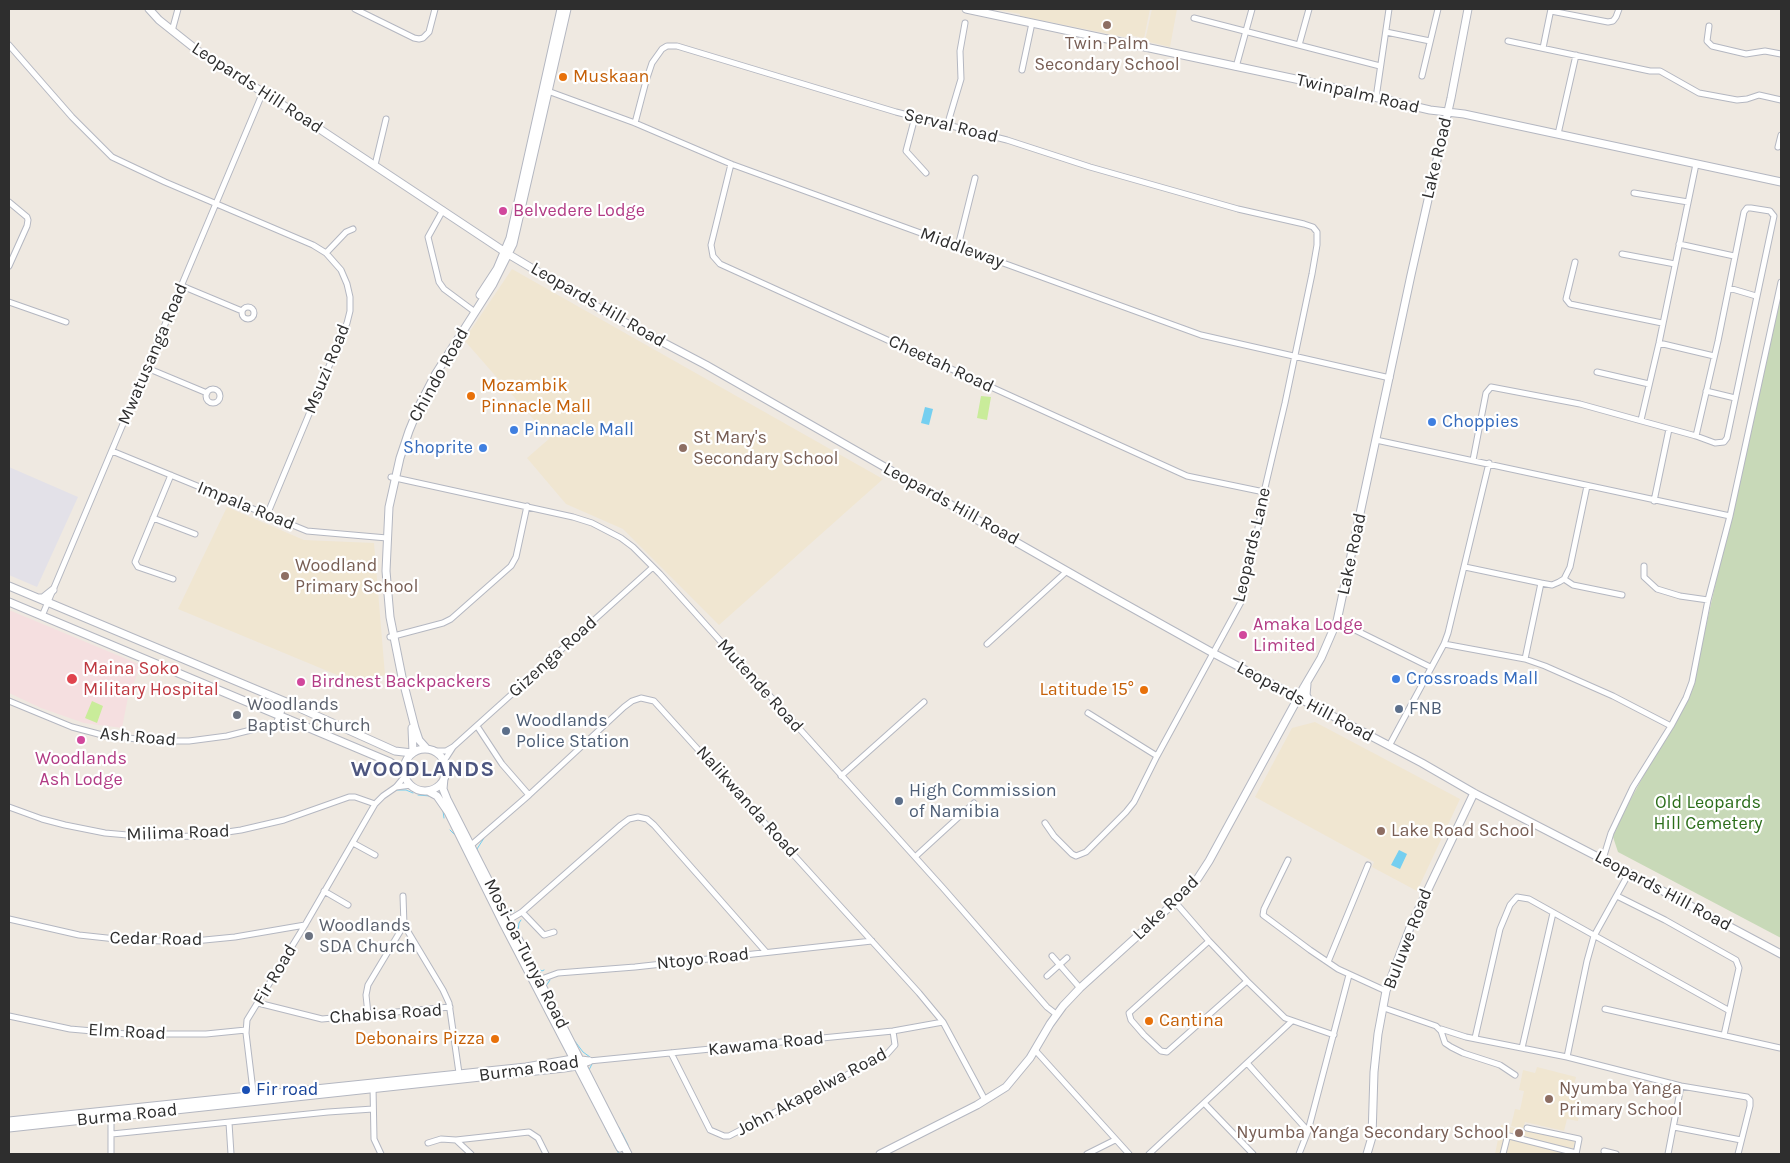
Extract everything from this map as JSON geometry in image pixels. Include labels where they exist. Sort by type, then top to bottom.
[{"type":"main road","name":"Leopards Hill Road","points":[[149,9],[172,31],[198,51],[375,165],[506,253],[612,315],[706,365],[1213,653],[1781,954]]},
{"type":"main road","name":"Chindo Road","points":[[546,90],[561,9]]},
{"type":"main road","name":"Chindo Road","points":[[413,753],[412,728],[392,637],[384,589],[386,504],[405,429],[416,402],[432,373],[501,264],[511,241],[567,9]]},
{"type":"main road","name":"Twinpalm Road","points":[[966,9],[1430,110],[1464,114],[1781,182]]},
{"type":"main road","name":"Lake Road","points":[[880,1154],[985,1100],[1006,1087],[1035,1050],[1056,1014],[1080,988],[1175,902],[1198,878],[1321,658],[1337,621],[1468,9]]},
{"type":"main road","points":[[1450,98],[1455,108],[1464,114]]},
{"type":"main road","points":[[1430,110],[1439,117],[1444,127]]},
{"type":"main road","points":[[511,241],[513,250],[520,261],[501,264],[498,249],[493,244],[511,241]]},
{"type":"main road","points":[[9,586],[286,702],[395,751],[413,753]]},
{"type":"main road","points":[[37,598],[43,598],[53,590]]},
{"type":"main road","points":[[9,602],[390,762],[404,774],[410,785],[416,789],[428,791],[436,788],[444,778],[446,770],[444,761],[438,754],[431,750],[420,749],[406,760],[404,774]]},
{"type":"main road","name":"Chindo Road","points":[[392,637],[419,740],[431,750]]},
{"type":"main road","points":[[1283,691],[1292,693],[1306,684]]},
{"type":"main road","points":[[1283,691],[1290,699],[1290,712],[1302,706],[1312,706],[1306,695],[1306,684]]},
{"type":"main road","name":"Mosi-oa-Tunya Road","points":[[444,778],[443,789],[468,847],[628,1154]]},
{"type":"main road","name":"Mosi-oa-Tunya Road","points":[[428,791],[437,795],[468,847]]},
{"type":"main road","name":"Buluwe Road","points":[[1367,1154],[1372,1137],[1376,1053],[1386,991],[1410,925],[1474,793]]},
{"type":"main road","name":"Mosi-oa-Tunya Road","points":[[580,1062],[623,1154]]},
{"type":"main road","name":"Burma Road","points":[[373,1085],[459,1073],[580,1062]]},
{"type":"main road","name":"Burma Road","points":[[9,1128],[580,1062]]},
{"type":"main road","name":"Burma Road","points":[[9,1121],[254,1099]]},
{"type":"street","points":[[172,31],[178,9]]},
{"type":"street","points":[[356,9],[418,39],[423,38],[429,32],[435,9]]},
{"type":"street","points":[[1236,67],[1252,9]]},
{"type":"street","points":[[1299,45],[1309,9]]},
{"type":"street","points":[[1376,98],[1389,9]]},
{"type":"street","points":[[1422,76],[1438,9]]},
{"type":"street","points":[[1544,48],[1551,10],[1608,22],[1616,18],[1619,9]]},
{"type":"street","points":[[1194,18],[1380,66]]},
{"type":"street","points":[[947,126],[962,79],[959,56],[964,23]]},
{"type":"street","points":[[1022,70],[1032,23]]},
{"type":"street","points":[[1708,26],[1707,41],[1712,46],[1746,54],[1761,51],[1781,54]]},
{"type":"street","points":[[1386,32],[1430,41]]},
{"type":"street","points":[[1508,41],[1660,71],[1699,93],[1737,100],[1759,95],[1781,100]]},
{"type":"street","name":"Msuzi Road","points":[[9,45],[72,117],[112,157],[299,239],[326,253],[341,270],[350,297],[349,316],[267,515]]},
{"type":"street","name":"Serval Road","points":[[635,123],[652,63],[662,49],[672,45],[915,117],[1007,140],[1090,167],[1238,209],[1304,224],[1312,227],[1317,232]]},
{"type":"street","points":[[1558,134],[1576,55]]},
{"type":"street","name":"Middleway","points":[[546,90],[635,123],[731,164],[1201,335],[1390,378]]},
{"type":"street","name":"Mwatusanga Road","points":[[42,616],[263,92]]},
{"type":"street","points":[[915,117],[906,152],[926,173]]},
{"type":"street","points":[[375,165],[386,119]]},
{"type":"street","points":[[1778,147],[1781,135]]},
{"type":"street","name":"Cheetah Road","points":[[731,164],[712,245],[713,256],[720,264],[1187,476],[1264,492]]},
{"type":"street","points":[[1641,420],[1696,164]]},
{"type":"street","points":[[958,246],[975,178]]},
{"type":"street","points":[[1634,193],[1688,202]]},
{"type":"street","points":[[9,202],[28,220],[9,266]]},
{"type":"street","points":[[1473,460],[1486,393],[1491,387],[1580,404],[1669,428],[1715,443],[1724,442],[1727,438],[1774,216],[1773,213],[1751,208],[1747,208],[1744,212],[1696,436]]},
{"type":"street","points":[[443,210],[428,237],[439,282],[444,289],[473,311]]},
{"type":"street","points":[[326,253],[346,232],[353,230]]},
{"type":"street","name":"Leopards Lane","points":[[1045,823],[1054,836],[1076,856],[1080,855],[1110,829],[1126,812],[1134,802],[1240,602],[1260,519],[1264,492],[1318,245],[1317,232]]},
{"type":"street","points":[[1679,244],[1734,256]]},
{"type":"street","points":[[1622,254],[1675,264]]},
{"type":"street","points":[[1574,262],[1566,299],[1570,304],[1662,323]]},
{"type":"street","points":[[1603,859],[1611,833],[1633,787],[1671,726],[1692,682],[1708,600],[1730,516],[1781,282]]},
{"type":"street","points":[[182,286],[242,311]]},
{"type":"street","points":[[1729,288],[1756,296]]},
{"type":"street","points":[[9,302],[66,322]]},
{"type":"street","points":[[1659,343],[1714,356]]},
{"type":"street","points":[[147,368],[207,394]]},
{"type":"street","points":[[1597,372],[1649,384]]},
{"type":"street","points":[[1706,391],[1735,398]]},
{"type":"street","points":[[1654,501],[1669,428]]},
{"type":"street","points":[[1376,440],[1730,516]]},
{"type":"street","name":"Impala Road","points":[[112,450],[314,533],[385,538]]},
{"type":"street","points":[[1389,746],[1444,644],[1451,624],[1489,463]]},
{"type":"street","points":[[171,475],[135,559],[138,567],[173,578]]},
{"type":"street","name":"Mutende Road","points":[[393,477],[548,510],[592,523],[621,538],[633,547],[915,857],[1047,1007],[1056,1014]]},
{"type":"street","points":[[1465,567],[1552,585],[1564,578],[1570,566],[1587,486]]},
{"type":"street","points":[[392,637],[451,619],[510,566],[516,557],[528,506]]},
{"type":"street","points":[[153,518],[195,534]]},
{"type":"street","points":[[1644,566],[1644,577],[1658,589],[1680,596],[1708,600]]},
{"type":"street","name":"Gizenga Road","points":[[431,750],[446,751],[453,747],[653,567]]},
{"type":"street","points":[[987,644],[1067,571]]},
{"type":"street","points":[[1564,578],[1573,585],[1622,595]]},
{"type":"street","points":[[1525,659],[1541,583]]},
{"type":"street","points":[[1337,621],[1430,667]]},
{"type":"street","points":[[1444,644],[1525,659],[1553,669],[1588,684],[1671,726]]},
{"type":"street","name":"Nalikwanda Road","points":[[468,847],[529,795],[624,707],[632,701],[641,698],[654,701],[919,993],[943,1022],[985,1100]]},
{"type":"street","name":"Ash Road","points":[[9,701],[72,727],[120,738],[159,741],[205,740],[280,723],[297,723]]},
{"type":"street","points":[[271,726],[276,723],[286,702]]},
{"type":"street","points":[[841,776],[924,702]]},
{"type":"street","points":[[1088,713],[1157,756]]},
{"type":"street","points":[[477,726],[502,764],[529,795]]},
{"type":"street","name":"Gizenga Road","points":[[444,761],[453,747]]},
{"type":"street","name":"Fir Road","points":[[254,1099],[246,1030],[247,1020],[375,804],[396,787],[404,774]]},
{"type":"street","points":[[396,787],[410,785]]},
{"type":"street","name":"Milima Road","points":[[9,807],[42,819],[81,828],[112,834],[150,837],[200,836],[241,830],[284,820],[349,797],[355,797],[375,804]]},
{"type":"street","points":[[915,857],[974,803]]},
{"type":"street","points":[[506,922],[522,912],[621,824],[629,819],[638,817],[647,819],[654,824],[766,952]]},
{"type":"street","points":[[353,843],[375,855]]},
{"type":"street","points":[[1288,860],[1264,908],[1263,915],[1310,950],[1349,975],[1386,991]]},
{"type":"street","points":[[1328,962],[1368,865]]},
{"type":"street","points":[[1567,1057],[1594,936],[1629,872]]},
{"type":"street","points":[[324,891],[348,905]]},
{"type":"street","points":[[403,896],[404,924],[444,990],[450,1008]]},
{"type":"street","points":[[1617,896],[1665,920],[1736,960],[1739,968],[1728,1010],[1724,1036]]},
{"type":"street","points":[[1475,1038],[1500,929],[1510,905],[1517,897],[1523,897],[1553,912],[1728,1010]]},
{"type":"street","points":[[1175,902],[1208,941],[1285,1018],[1334,1035]]},
{"type":"street","points":[[522,912],[544,936],[554,932]]},
{"type":"street","points":[[1522,1048],[1553,912]]},
{"type":"street","name":"Cedar Road","points":[[9,919],[88,936],[184,942],[235,938],[305,925]]},
{"type":"street","points":[[368,1014],[366,995],[368,985],[404,924]]},
{"type":"street","name":"Ntoyo Road","points":[[537,980],[558,973],[635,967],[872,941]]},
{"type":"street","points":[[1208,941],[1130,1013],[1131,1020],[1144,1035],[1161,1051],[1167,1052],[1247,981]]},
{"type":"street","points":[[1052,956],[1080,988]]},
{"type":"street","points":[[1047,976],[1067,958]]},
{"type":"street","points":[[1299,1154],[1308,1131],[1349,975]]},
{"type":"street","name":"Chabisa Road","points":[[258,1003],[322,1019],[450,1008],[459,1073]]},
{"type":"street","points":[[1384,1008],[1422,1020],[1441,1029],[1475,1038],[1567,1057],[1681,1086],[1747,1098],[1750,1100],[1750,1106],[1738,1154]]},
{"type":"street","points":[[1605,1009],[1780,1048]]},
{"type":"street","name":"Elm Road","points":[[9,1016],[70,1029],[108,1033],[150,1035],[206,1034],[246,1030]]},
{"type":"street","points":[[1149,1154],[1292,1021]]},
{"type":"street","name":"Kawama Road","points":[[580,1062],[894,1030],[943,1022]]},
{"type":"street","points":[[1441,1029],[1444,1041],[1451,1047],[1500,1065],[1514,1075]]},
{"type":"street","name":"John Akapelwa Road","points":[[671,1053],[710,1130],[724,1136],[729,1136],[887,1054],[895,1045],[894,1030]]},
{"type":"street","points":[[1035,1050],[1129,1154]]},
{"type":"street","points":[[1247,1063],[1308,1131]]},
{"type":"street","points":[[373,1085],[374,1139],[381,1154]]},
{"type":"street","points":[[1668,1154],[1681,1086]]},
{"type":"street","points":[[1204,1103],[1253,1154]]},
{"type":"street","points":[[112,1134],[372,1109]]},
{"type":"street","points":[[111,1117],[111,1154]]},
{"type":"street","points":[[229,1123],[231,1154]]},
{"type":"street","points":[[1674,1127],[1741,1140]]},
{"type":"street","points":[[1503,1154],[1509,1136],[1576,1154],[1579,1139],[1528,1128]]},
{"type":"street","points":[[428,1143],[441,1140],[529,1132],[538,1138],[546,1154]]},
{"type":"street","points":[[456,1140],[471,1154]]},
{"type":"street","points":[[1087,1154],[1116,1140]]},
{"type":"street","points":[[1604,1151],[1616,1154]]},
{"type":"shaded area","name":"Twin Palm Secondary School","points":[[993,9],[1150,9],[1144,38],[1129,35],[1124,37]]},
{"type":"shaded area","points":[[1152,9],[1177,9],[1170,47],[1145,41]]},
{"type":"shaded area","name":"St Mary's Secondary School","points":[[512,269],[883,479],[719,625],[623,529],[566,504],[527,458],[550,438],[464,340]]},
{"type":"shaded area","points":[[9,467],[78,497],[37,587],[9,575]]},
{"type":"shaded area","name":"Woodland Primary School","points":[[227,507],[304,540],[374,543],[385,675],[354,682],[178,609]]},
{"type":"shaded area","name":"Maina Soko Military Hospital","points":[[9,610],[141,665],[128,697],[122,728],[84,723],[41,708],[9,693]]},
{"type":"shaded area","name":"Lake Road School","points":[[1315,722],[1460,799],[1417,891],[1372,867],[1374,862],[1255,797],[1292,728]]},
{"type":"shaded area","name":"Nyumba Yanga Primary School","points":[[1537,1067],[1576,1077],[1571,1098],[1582,1101],[1578,1121],[1567,1119],[1564,1131],[1525,1122],[1523,1129],[1511,1126],[1515,1109],[1520,1110],[1524,1091],[1519,1090],[1523,1070],[1535,1073]]},
{"type":"shaded area","name":"Nyumba Yanga Secondary School","points":[[1501,1125],[1575,1141],[1572,1154],[1495,1154]]},
{"type":"green space","name":"Old Leopards Hill Cemetery","points":[[1781,292],[1781,938],[1618,852],[1612,834],[1693,684]]},
{"type":"green space","points":[[981,396],[991,397],[987,420],[977,418]]},
{"type":"green space","points":[[92,701],[103,706],[97,723],[85,718]]},
{"type":"water","points":[[925,407],[933,409],[929,425],[921,423]]},
{"type":"water","points":[[1399,850],[1407,854],[1400,869],[1391,865]]},
{"type":"waterway","points":[[397,790],[406,790],[413,793]]},
{"type":"waterway","points":[[418,795],[430,796]]},
{"type":"waterway","points":[[443,811],[444,818]]},
{"type":"waterway","points":[[450,830],[455,835]]},
{"type":"waterway","points":[[480,857],[477,849],[484,838]]},
{"type":"waterway","points":[[507,909],[510,912],[514,911]]},
{"type":"waterway","points":[[518,931],[521,920]]},
{"type":"waterway","points":[[537,968],[542,971],[544,970]]},
{"type":"waterway","points":[[550,980],[546,986],[564,1021]]},
{"type":"waterway","points":[[574,1040],[583,1052],[590,1057]]},
{"type":"waterway","points":[[589,1070],[592,1064]]},
{"type":"waterway","points":[[584,1086],[591,1099]]},
{"type":"waterway","points":[[592,1102],[595,1107]]},
{"type":"waterway","points":[[616,1124],[620,1129]]},
{"type":"waterway","points":[[605,1127],[610,1137]]},
{"type":"waterway","points":[[622,1133],[628,1145]]},
{"type":"waterway","points":[[614,1145],[619,1154]]},
{"type":"waterway","points":[[629,1149],[632,1154]]},
{"type":"place","name":"Twin Palm Secondary School","points":[[1107,25]]},
{"type":"place","name":"Muskaan","points":[[563,77]]},
{"type":"place","name":"Belvedere Lodge","points":[[503,211]]},
{"type":"place","name":"Mozambik Pinnacle Mall","points":[[471,396]]},
{"type":"place","name":"Choppies","points":[[1432,422]]},
{"type":"place","name":"Pinnacle Mall","points":[[514,430]]},
{"type":"place","name":"Shoprite","points":[[483,448]]},
{"type":"place","name":"St Mary's Secondary School","points":[[683,448]]},
{"type":"place","name":"Woodland Primary School","points":[[285,576]]},
{"type":"place","name":"Amaka Lodge Limited","points":[[1243,635]]},
{"type":"place","name":"Maina Soko Military Hospital","points":[[72,679]]},
{"type":"place","name":"Crossroads Mall","points":[[1396,679]]},
{"type":"place","name":"Birdnest Backpackers","points":[[301,682]]},
{"type":"place","name":"Latitude 15°","points":[[1144,690]]},
{"type":"place","name":"FNB","points":[[1399,709]]},
{"type":"place","name":"Woodlands Baptist Church","points":[[237,715]]},
{"type":"place","name":"Woodlands Police Station","points":[[506,731]]},
{"type":"place","name":"Woodlands Ash Lodge","points":[[81,740]]},
{"type":"place","name":"High Commission of Namibia","points":[[899,801]]},
{"type":"place","name":"Lake Road School","points":[[1381,831]]},
{"type":"place","name":"Woodlands SDA Church","points":[[309,936]]},
{"type":"place","name":"Cantina","points":[[1149,1021]]},
{"type":"place","name":"Debonairs Pizza","points":[[495,1039]]},
{"type":"place","name":"Fir road","points":[[246,1090]]},
{"type":"place","name":"Nyumba Yanga Primary School","points":[[1549,1099]]},
{"type":"place","name":"Nyumba Yanga Secondary School","points":[[1519,1133]]},
{"type":"district","name":"WOODLANDS","points":[[423,770]]}]
